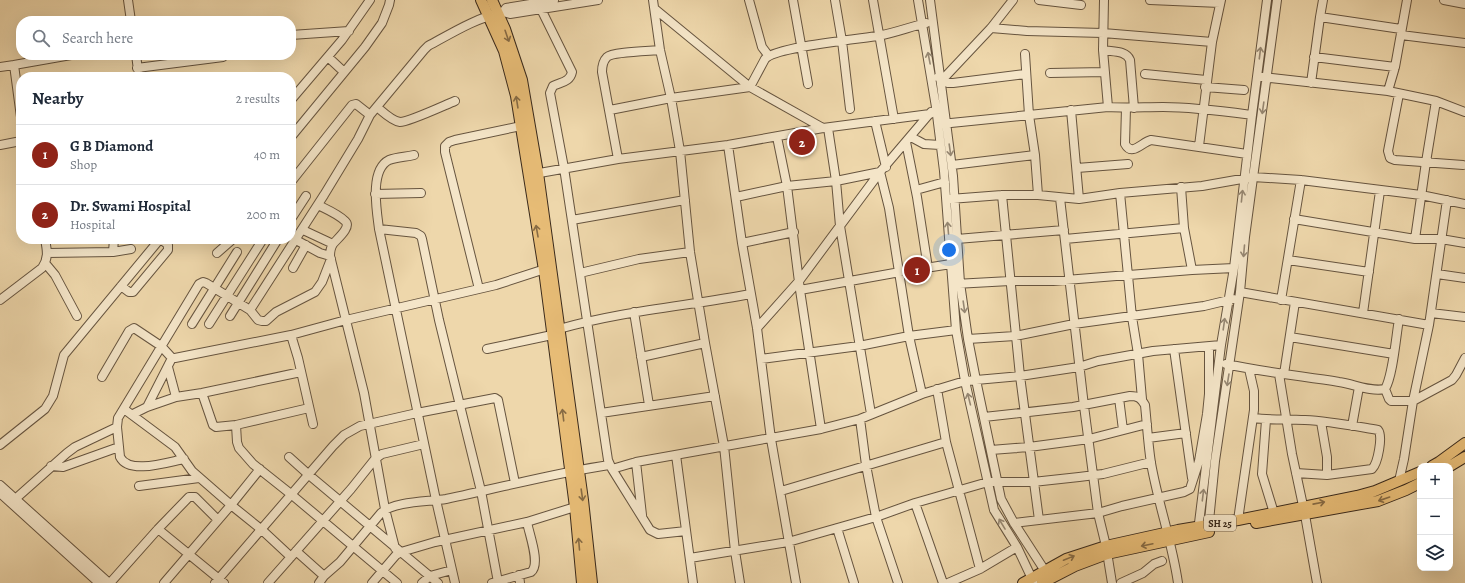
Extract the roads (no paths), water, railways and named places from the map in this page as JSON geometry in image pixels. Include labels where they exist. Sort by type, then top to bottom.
[{"type":"main road","points":[[481,0],[496,14],[505,29],[522,80],[533,174],[574,470],[592,583]]},
{"type":"main road","points":[[492,0],[516,96],[521,126],[533,174]]},
{"type":"main road","points":[[1439,463],[1463,452]]},
{"type":"main road","points":[[1453,463],[1463,452]]},
{"type":"main road","points":[[574,470],[575,507],[582,583]]},
{"type":"main road","name":"SH 25","points":[[1029,581],[1045,577],[1066,559],[1238,520],[1274,513],[1304,510],[1375,491],[1417,473]]},
{"type":"main road","points":[[1203,529],[1304,510],[1378,501],[1417,484]]},
{"type":"street","points":[[128,0],[130,16]]},
{"type":"street","points":[[296,94],[349,31],[370,0]]},
{"type":"street","points":[[296,131],[382,24],[390,0]]},
{"type":"street","points":[[331,257],[320,253],[296,240],[358,139],[370,115],[428,46],[496,14],[510,14],[554,0]]},
{"type":"street","points":[[539,6],[598,0]]},
{"type":"street","points":[[653,0],[660,50],[671,98],[680,151],[690,252],[724,446],[735,551],[740,583]]},
{"type":"street","points":[[749,0],[762,47],[768,55]]},
{"type":"street","points":[[793,0],[808,84]]},
{"type":"street","points":[[835,0],[842,41],[850,109]]},
{"type":"street","points":[[873,0],[894,119]]},
{"type":"street","points":[[918,0],[922,24],[938,77],[943,100],[940,145],[945,182],[945,199],[951,264],[999,483],[1001,499],[1045,577]]},
{"type":"street","points":[[938,77],[991,28],[1014,0]]},
{"type":"street","points":[[1039,0],[1081,5]]},
{"type":"street","points":[[1104,0],[1103,50],[1108,106]]},
{"type":"street","points":[[1150,0],[1221,1],[1212,42],[1199,146]]},
{"type":"street","points":[[1203,529],[1221,345],[1234,268],[1267,0]]},
{"type":"street","points":[[1203,529],[1215,461],[1240,294],[1277,0]]},
{"type":"street","points":[[1311,83],[1323,0]]},
{"type":"street","points":[[1388,91],[1395,67],[1407,0]]},
{"type":"street","points":[[1444,0],[1465,4]]},
{"type":"street","points":[[932,1],[932,21],[938,77],[936,107],[942,124],[952,165],[955,198],[957,239],[956,330],[965,381],[994,510],[1017,547],[1029,581]]},
{"type":"street","points":[[539,6],[572,72],[571,77],[568,80],[553,86],[550,93],[564,168],[601,413],[611,467],[650,530],[658,534],[686,531]]},
{"type":"street","points":[[655,9],[750,87],[826,128]]},
{"type":"street","points":[[1320,17],[1465,43]]},
{"type":"street","points":[[750,87],[768,55],[801,47],[880,35],[932,21]]},
{"type":"street","points":[[991,28],[1027,31],[1103,33],[1212,42]]},
{"type":"street","points":[[296,35],[349,31]]},
{"type":"street","points":[[618,159],[602,72],[603,64],[607,57],[616,54],[660,50]]},
{"type":"street","points":[[1103,50],[1124,53],[1130,60],[1130,108],[1124,139],[1127,147],[1134,149],[1138,148],[1146,141],[1152,140],[1247,154]]},
{"type":"street","points":[[1025,54],[1025,74],[1035,155],[1038,195]]},
{"type":"street","points":[[328,57],[344,72]]},
{"type":"street","points":[[1314,57],[1395,67]]},
{"type":"street","points":[[0,67],[42,60]]},
{"type":"street","points":[[137,60],[138,72]]},
{"type":"street","points":[[143,72],[207,60]]},
{"type":"street","points":[[14,65],[16,79]]},
{"type":"street","points":[[1050,73],[1105,72]]},
{"type":"street","points":[[938,77],[948,83],[953,83],[1025,74]]},
{"type":"street","points":[[1145,74],[1244,90]]},
{"type":"street","points":[[1257,76],[1388,91],[1436,101],[1465,112]]},
{"type":"street","points":[[610,110],[671,98],[750,87]]},
{"type":"street","points":[[1399,94],[1388,151],[1390,158],[1395,160],[1463,165]]},
{"type":"street","points":[[757,328],[799,281],[883,170],[943,100]]},
{"type":"street","points":[[377,107],[395,121],[401,122],[455,101]]},
{"type":"street","points":[[1415,239],[1436,101]]},
{"type":"street","points":[[296,176],[352,105],[358,105],[370,115]]},
{"type":"street","points":[[942,124],[1108,106],[1130,108],[1163,107],[1203,109],[1252,115]]},
{"type":"street","points":[[1071,110],[1079,199]]},
{"type":"street","points":[[533,174],[618,159],[728,145],[826,128],[930,114]]},
{"type":"street","points":[[876,122],[909,336],[922,394]]},
{"type":"street","points":[[479,289],[445,152],[445,146],[449,142],[455,140],[521,126]]},
{"type":"street","points":[[826,128],[836,181],[840,226],[871,414]]},
{"type":"street","points":[[777,137],[787,186],[794,232],[800,290],[821,429]]},
{"type":"street","points":[[909,139],[924,144],[940,145]]},
{"type":"street","points":[[909,139],[928,268]]},
{"type":"street","points":[[0,145],[16,142]]},
{"type":"street","points":[[728,145],[742,243],[757,328],[771,439],[796,583]]},
{"type":"street","points":[[414,155],[392,159],[384,164],[381,169],[376,194],[379,229],[417,413],[455,583]]},
{"type":"street","points":[[952,165],[1035,155]]},
{"type":"street","points":[[1077,168],[1128,164]]},
{"type":"street","points":[[736,197],[787,186],[836,181],[883,170]]},
{"type":"street","points":[[945,199],[1002,195],[1038,195],[1079,199],[1120,193],[1202,186],[1254,177],[1301,180],[1421,195],[1465,204]]},
{"type":"street","points":[[1281,300],[1301,180]]},
{"type":"street","points":[[916,190],[945,182]]},
{"type":"street","points":[[1181,187],[1184,228],[1192,270]]},
{"type":"street","points":[[1363,313],[1370,272],[1380,191]]},
{"type":"street","points":[[376,194],[421,193]]},
{"type":"street","points":[[1120,193],[1132,317],[1138,354],[1142,399],[1145,405],[1151,462],[1174,557],[1178,583]]},
{"type":"street","points":[[1002,195],[1015,336],[1039,520]]},
{"type":"street","points":[[296,211],[306,196]]},
{"type":"street","points":[[1060,198],[1079,366],[1098,513],[1107,550],[1112,583]]},
{"type":"street","points":[[572,220],[685,200]]},
{"type":"street","points":[[1399,481],[1413,401],[1429,325],[1437,274],[1440,239],[1447,200]]},
{"type":"street","points":[[318,205],[346,221],[347,224],[330,251],[364,393],[385,509],[398,550],[396,555],[372,583]]},
{"type":"street","points":[[1294,219],[1415,239],[1440,239],[1465,243]]},
{"type":"street","points":[[1065,239],[1184,228]]},
{"type":"street","points":[[379,229],[416,233],[421,236],[422,239],[435,300],[481,491],[495,582],[519,579],[531,572],[535,566],[536,561],[527,522]]},
{"type":"street","points":[[303,230],[333,244]]},
{"type":"street","points":[[957,239],[1064,230]]},
{"type":"street","points":[[742,243],[794,232]]},
{"type":"street","points":[[0,300],[42,268],[45,263],[47,253],[46,244]]},
{"type":"street","points":[[113,252],[114,244]]},
{"type":"street","points":[[0,445],[44,409],[49,403],[56,387],[64,355],[157,244]]},
{"type":"street","points":[[121,286],[129,292],[133,292],[168,250],[167,244]]},
{"type":"street","points":[[216,253],[227,244]]},
{"type":"street","points":[[208,324],[260,244]]},
{"type":"street","points":[[230,316],[275,244]]},
{"type":"street","points":[[250,310],[293,244]]},
{"type":"street","points":[[293,268],[306,245]]},
{"type":"street","points":[[47,253],[113,252],[131,249]]},
{"type":"street","points":[[192,324],[237,252]]},
{"type":"street","points":[[580,273],[639,259],[690,252]]},
{"type":"street","points":[[184,459],[149,466],[132,466],[122,461],[120,457],[117,428],[118,418],[200,284],[206,282],[250,310],[258,320],[262,322],[276,312],[315,292],[319,287],[331,257]]},
{"type":"street","points":[[1288,260],[1370,272]]},
{"type":"street","points":[[45,263],[55,275],[77,316]]},
{"type":"street","points":[[800,290],[951,264]]},
{"type":"street","points":[[956,283],[1053,281],[1234,268]]},
{"type":"street","points":[[172,358],[291,335],[346,320],[479,289],[547,269]]},
{"type":"street","points":[[1437,274],[1465,278]]},
{"type":"street","points":[[488,349],[556,332],[587,321],[634,312],[699,304],[751,294]]},
{"type":"street","points":[[968,339],[1015,336],[1074,324],[1204,306],[1228,300],[1240,294],[1429,325]]},
{"type":"street","points":[[1295,302],[1290,337],[1282,374],[1286,420],[1317,583]]},
{"type":"street","points":[[634,312],[649,405]]},
{"type":"street","points":[[1431,313],[1465,317]]},
{"type":"street","points":[[1399,319],[1394,354],[1388,383],[1385,389],[1391,401],[1413,401],[1452,380],[1465,358]]},
{"type":"street","points":[[102,377],[131,329],[137,329],[161,346],[172,358]]},
{"type":"street","points":[[761,359],[859,346],[909,336],[956,330]]},
{"type":"street","points":[[291,335],[313,424]]},
{"type":"street","points":[[1290,337],[1394,354]]},
{"type":"street","points":[[641,357],[705,343]]},
{"type":"street","points":[[124,409],[133,414],[175,447],[199,478],[262,530],[294,554],[321,581],[340,562],[385,509],[481,491],[574,470],[611,467],[821,429],[860,419],[922,394],[965,381],[1020,376],[1138,354],[1221,345]]},
{"type":"street","points":[[1014,523],[1098,513],[1122,506],[1187,492],[1190,490],[1192,479],[1200,461],[1207,414],[1209,394],[1209,347]]},
{"type":"street","points":[[1174,349],[1192,479]]},
{"type":"street","points":[[147,407],[172,358]]},
{"type":"street","points":[[1219,362],[1249,369],[1311,377],[1359,387],[1385,389]]},
{"type":"street","points":[[168,367],[176,398]]},
{"type":"street","points":[[1238,520],[1253,418],[1254,391],[1249,369]]},
{"type":"street","points":[[133,414],[147,407],[176,398],[301,372]]},
{"type":"street","points":[[1352,426],[1359,387]]},
{"type":"street","points":[[937,389],[946,442],[980,568]]},
{"type":"street","points":[[202,393],[213,425],[216,427],[236,425],[309,408]]},
{"type":"street","points":[[601,413],[715,396]]},
{"type":"street","points":[[984,417],[1084,406],[1119,398],[1137,396],[1142,399]]},
{"type":"street","points":[[158,529],[190,554],[219,582],[333,446],[344,435],[360,426],[460,404],[495,398],[498,400],[515,483]]},
{"type":"street","points":[[1119,398],[1124,430]]},
{"type":"street","points":[[1253,418],[1266,420],[1306,420],[1378,430],[1380,433],[1381,437],[1375,466],[1372,469],[1367,471],[1327,475],[1296,473]]},
{"type":"street","points":[[860,419],[866,465],[876,518],[898,583]]},
{"type":"street","points":[[1266,420],[1262,474],[1274,513]]},
{"type":"street","points":[[1321,422],[1327,457],[1327,475]]},
{"type":"street","points":[[991,450],[1029,447],[1089,439],[1147,424]]},
{"type":"street","points":[[236,425],[237,442],[239,448],[253,464],[397,583]]},
{"type":"street","points":[[13,500],[75,447],[117,428]]},
{"type":"street","points":[[1148,438],[1186,433]]},
{"type":"street","points":[[781,491],[946,442]]},
{"type":"street","points":[[268,583],[322,521],[352,490],[375,458],[382,454],[424,444]]},
{"type":"street","points":[[51,466],[64,468],[119,447]]},
{"type":"street","points":[[676,455],[693,583]]},
{"type":"street","points":[[289,457],[438,583]]},
{"type":"street","points":[[636,462],[643,518]]},
{"type":"street","points":[[690,558],[788,542],[876,518],[915,503],[988,482],[1033,482],[1094,475],[1151,462]]},
{"type":"street","points":[[164,583],[190,554],[260,469]]},
{"type":"street","points":[[139,486],[199,478]]},
{"type":"street","points":[[0,484],[13,500],[99,583]]},
{"type":"street","points":[[0,493],[13,500],[109,583],[158,529],[186,500],[192,496],[198,499],[218,520]]},
{"type":"street","points":[[915,503],[942,583]]},
{"type":"street","points":[[398,550],[527,522],[575,507]]},
{"type":"street","points":[[838,528],[854,583]]},
{"type":"street","points":[[948,583],[980,568],[1017,547]]},
{"type":"street","points":[[1121,583],[1144,574],[1154,564],[1162,561]]},
{"type":"street","points":[[422,583],[430,576],[452,570]]},
{"type":"place","name":"Dr. Swami Hospital","points":[[802,142]]},
{"type":"place","name":"G B Diamond","points":[[917,270]]}]
